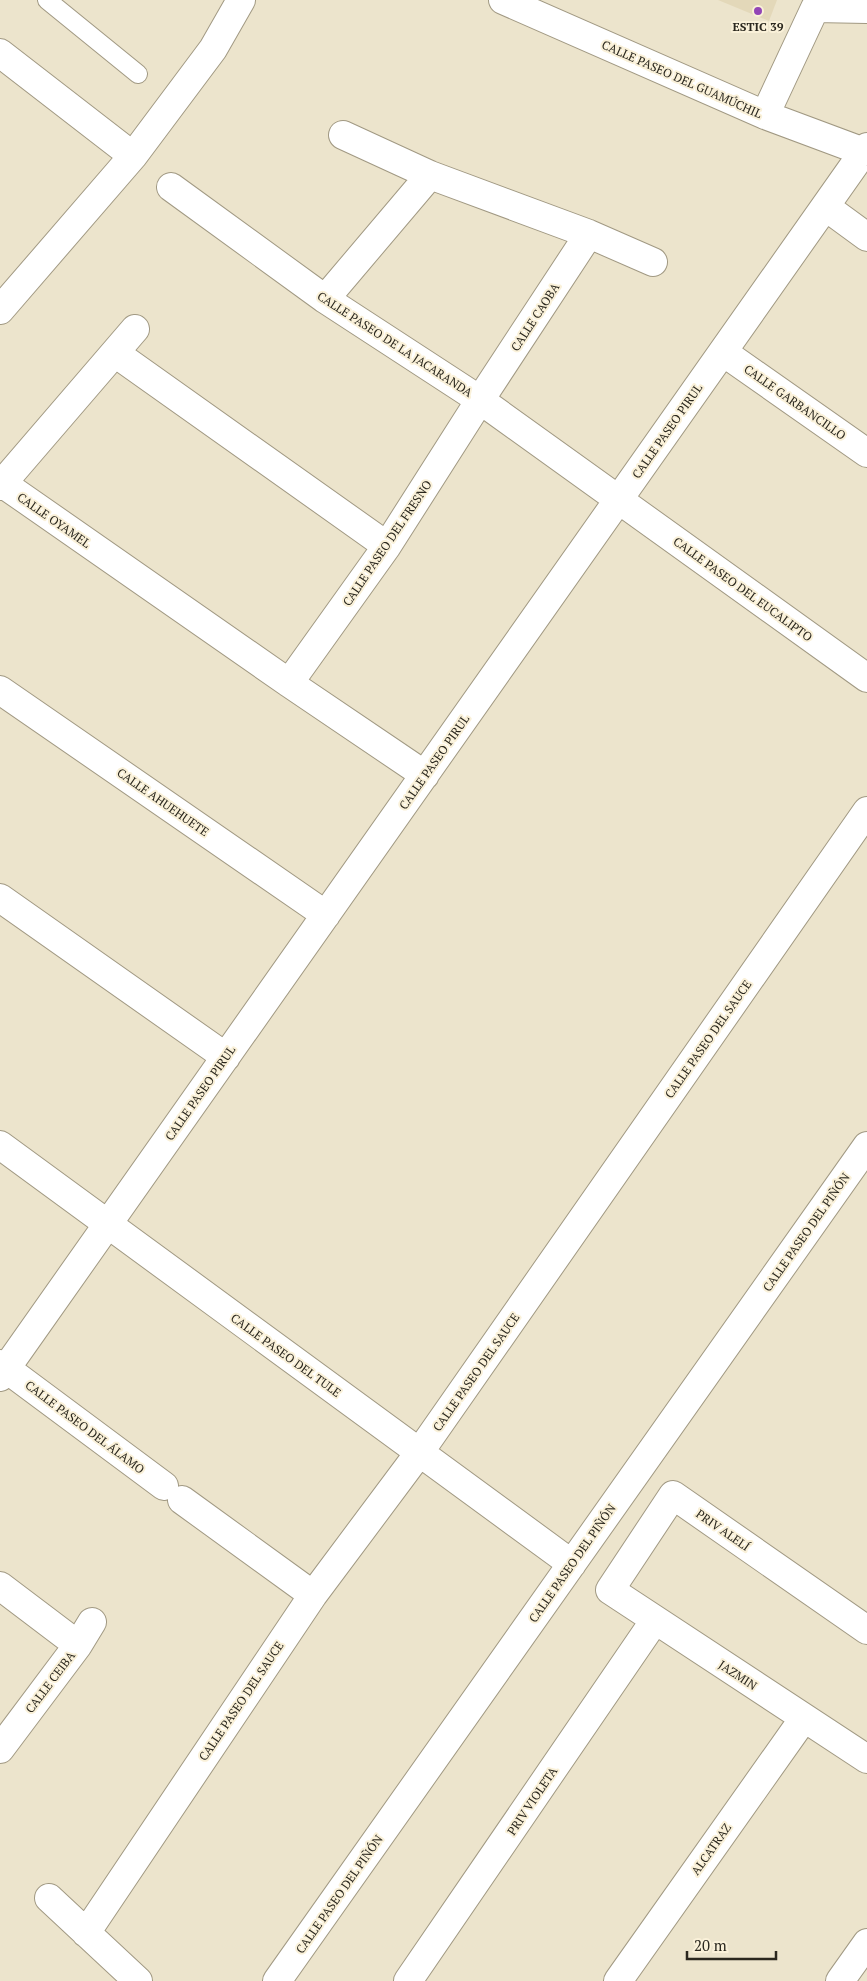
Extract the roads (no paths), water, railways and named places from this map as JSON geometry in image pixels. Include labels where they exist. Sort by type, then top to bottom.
[{"type":"street","points":[[0,310],[133,156],[214,49],[241,0]]},
{"type":"street","name":"CALLE PASEO DEL GUAMÚCHIL","points":[[503,0],[765,115],[865,150]]},
{"type":"street","points":[[765,115],[815,8],[867,9]]},
{"type":"street","points":[[0,53],[133,156]]},
{"type":"street","points":[[343,135],[430,175],[589,234],[653,262]]},
{"type":"street","name":"CALLE PASEO PIRUL","points":[[2,1370],[108,1224],[865,150]]},
{"type":"street","points":[[325,299],[430,175]]},
{"type":"street","name":"CALLE PASEO DE LA JACARANDA","points":[[171,188],[325,299],[480,400],[619,500]]},
{"type":"street","points":[[826,206],[867,237]]},
{"type":"street","name":"CALLE CAOBA","points":[[480,400],[589,234]]},
{"type":"street","name":"CALLE OYAMEL","points":[[135,329],[1,485],[425,775]]},
{"type":"street","name":"CALLE GARBANCILLO","points":[[723,352],[867,453]]},
{"type":"street","points":[[115,353],[387,546]]},
{"type":"street","name":"CALLE PASEO DEL FRESNO","points":[[289,683],[387,546],[480,400]]},
{"type":"street","name":"CALLE PASEO DEL EUCALIPTO","points":[[619,500],[867,678]]},
{"type":"street","name":"CALLE AHUEHUETE","points":[[0,690],[326,915]]},
{"type":"street","name":"CALLE PASEO DEL SAUCE","points":[[86,1933],[312,1595],[420,1453],[867,811]]},
{"type":"street","points":[[0,898],[226,1057]]},
{"type":"street","name":"CALLE PASEO DEL TULE","points":[[0,1145],[572,1564]]},
{"type":"street","name":"CALLE PASEO DEL PIÑÓN","points":[[278,1981],[867,1146]]},
{"type":"street","name":"CALLE PASEO DEL ÁLAMO","points":[[2,1370],[312,1595]]},
{"type":"street","name":"PRIV ALELÍ","points":[[610,1590],[673,1495],[867,1630]]},
{"type":"street","name":"CALLE CEIBA","points":[[0,1586],[78,1645],[0,1749]]},
{"type":"street","name":"JAZMIN","points":[[610,1590],[867,1759]]},
{"type":"street","name":"PRIV VIOLETA","points":[[408,1981],[655,1620]]},
{"type":"street","points":[[78,1645],[92,1622]]},
{"type":"street","name":"ALCATRAZ","points":[[618,1981],[804,1718]]},
{"type":"street","points":[[49,1898],[138,1981]]},
{"type":"street","points":[[841,1981],[867,1943]]},
{"type":"lane","points":[[47,0],[138,74]]},
{"type":"place","name":"ESTIC 39","points":[[758,11]]}]
